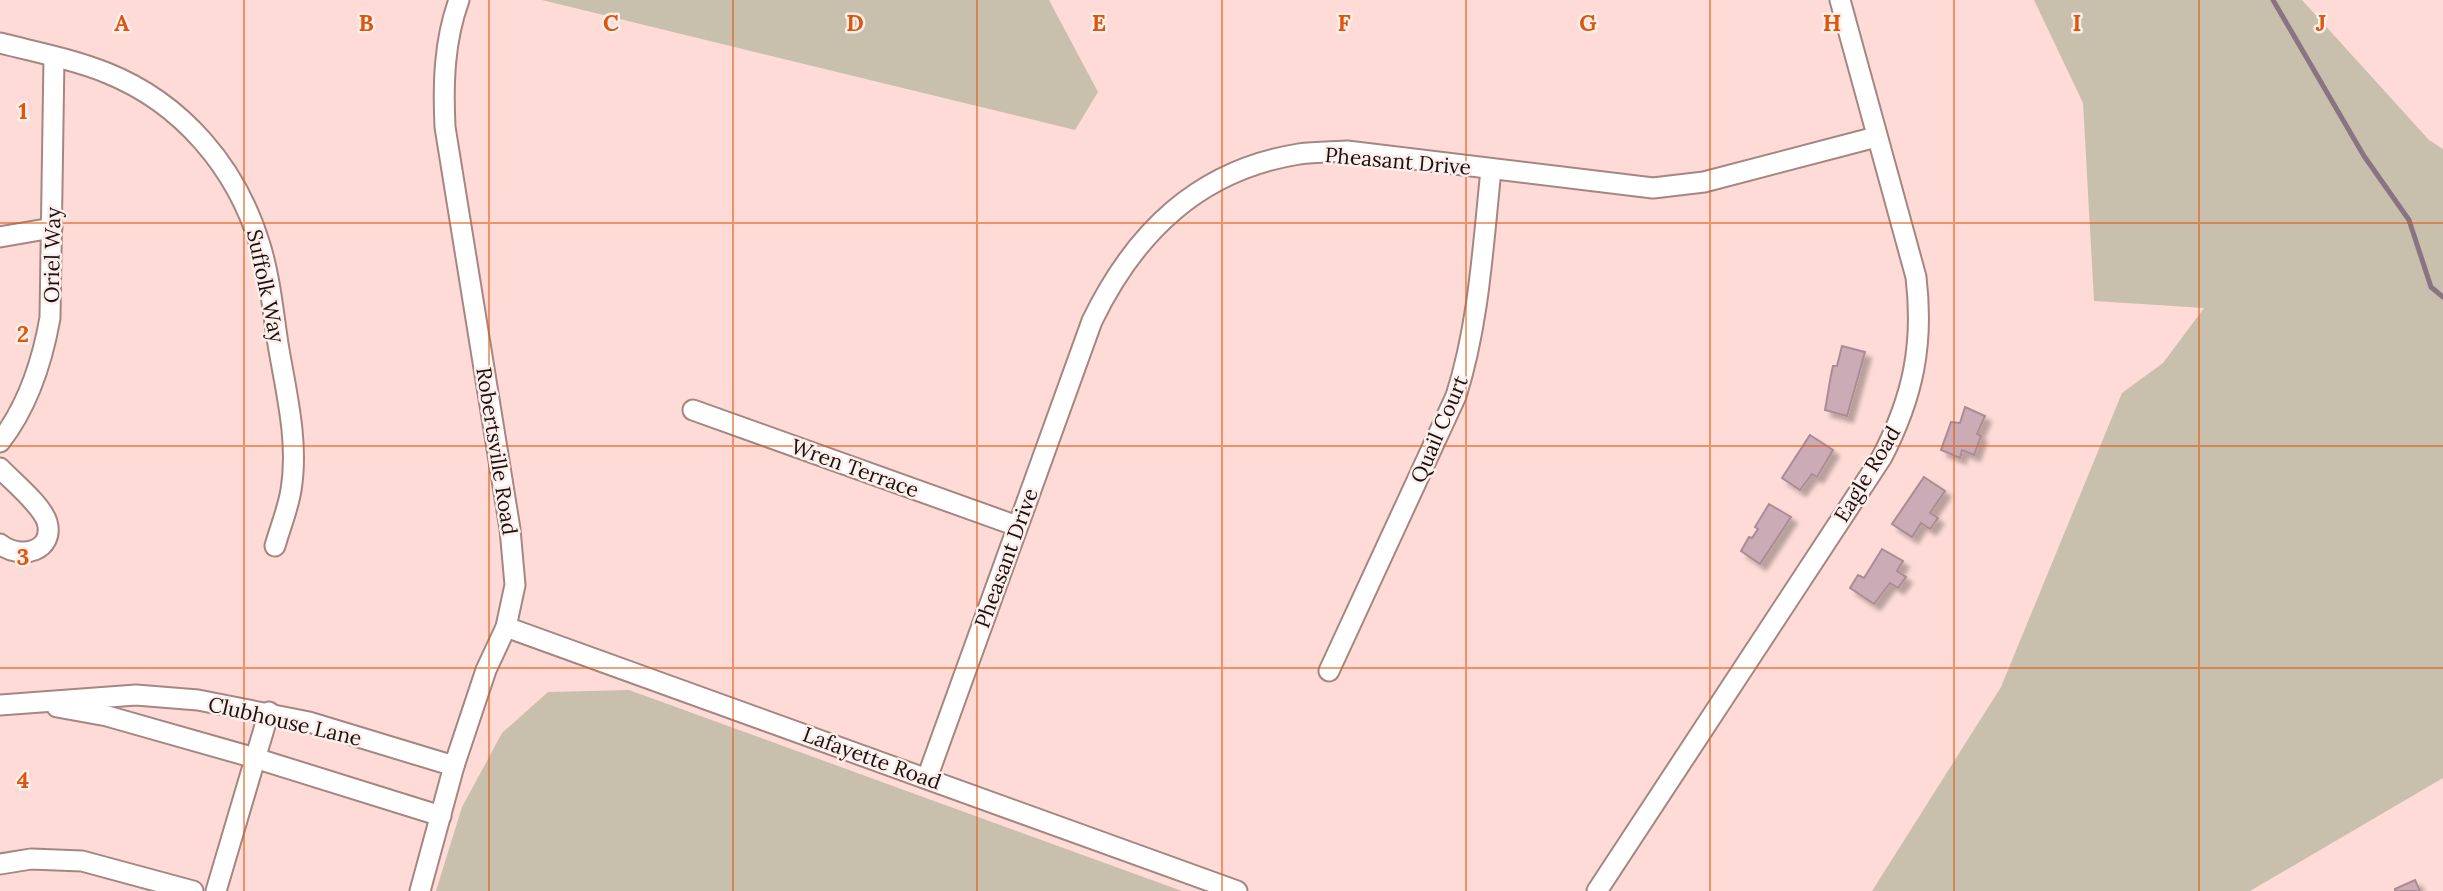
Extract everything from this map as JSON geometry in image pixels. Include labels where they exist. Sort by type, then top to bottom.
[{"type":"street","name":"Robertsville Road","points":[[420,891],[454,766],[486,670],[506,627],[515,584],[510,529],[445,127],[445,71],[459,0]]},
{"type":"street","name":"Eagle Road","points":[[1597,891],[1874,469],[1896,430],[1909,393],[1919,338],[1916,277],[1840,0]]},
{"type":"street","name":"Suffolk Way","points":[[0,43],[121,79],[144,91],[194,131],[214,153],[236,187],[261,246],[294,440],[291,492],[275,546]]},
{"type":"street","name":"Oriel Way","points":[[0,442],[33,383],[45,344],[52,296],[54,57]]},
{"type":"street","name":"Pheasant Drive","points":[[926,778],[1092,321],[1108,289],[1138,244],[1191,197],[1223,178],[1261,163],[1303,154],[1348,151],[1636,187],[1678,186],[1704,182],[1876,137]]},
{"type":"street","name":"Quail Court","points":[[1329,671],[1459,387],[1471,335],[1491,170]]},
{"type":"street","points":[[0,237],[52,228]]},
{"type":"street","name":"Wren Terrace","points":[[693,410],[1017,526]]},
{"type":"street","points":[[0,468],[42,513],[48,529],[45,539],[31,552],[20,554],[9,551],[0,544]]},
{"type":"street","name":"Lafayette Road","points":[[506,627],[1237,891]]},
{"type":"street","name":"Clubhouse Lane","points":[[0,705],[136,695],[198,700],[269,712],[454,766]]},
{"type":"street","name":"Clubhouse Lane","points":[[28,702],[107,716],[255,758],[441,817]]},
{"type":"street","points":[[216,891],[269,712]]},
{"type":"street","points":[[0,864],[31,859],[82,861],[193,891]]},
{"type":"shaded area","points":[[542,0],[1049,0],[1098,92],[1075,130]]},
{"type":"shaded area","points":[[2034,0],[2302,0],[2429,140],[2443,149],[2443,778],[2250,891],[1872,891],[2001,687],[2122,393],[2163,363],[2204,308],[2094,301],[2083,103]]},
{"type":"shaded area","points":[[629,690],[1182,891],[436,891],[462,807],[502,733],[548,692]]},
{"type":"building","points":[[1842,346],[1865,352],[1847,416],[1825,410],[1833,366],[1837,366]]},
{"type":"building","points":[[1965,407],[1985,416],[1977,434],[1981,436],[1974,455],[1962,450],[1960,458],[1941,450],[1951,422],[1960,423]]},
{"type":"building","points":[[1810,435],[1833,450],[1817,477],[1812,474],[1800,490],[1782,478]]},
{"type":"building","points":[[1924,477],[1945,491],[1930,513],[1938,518],[1930,529],[1921,523],[1912,537],[1892,524]]},
{"type":"building","points":[[1769,504],[1791,517],[1760,564],[1741,551],[1749,537],[1752,538],[1758,529],[1755,527]]},
{"type":"building","points":[[1882,549],[1903,561],[1897,571],[1906,577],[1898,588],[1890,583],[1874,604],[1850,588],[1858,575],[1864,578]]},
{"type":"building","points":[[2415,880],[2420,891],[2395,891],[2395,889]]},
{"type":"waterway","points":[[2273,0],[2364,156],[2409,220],[2431,287],[2443,297]]}]
